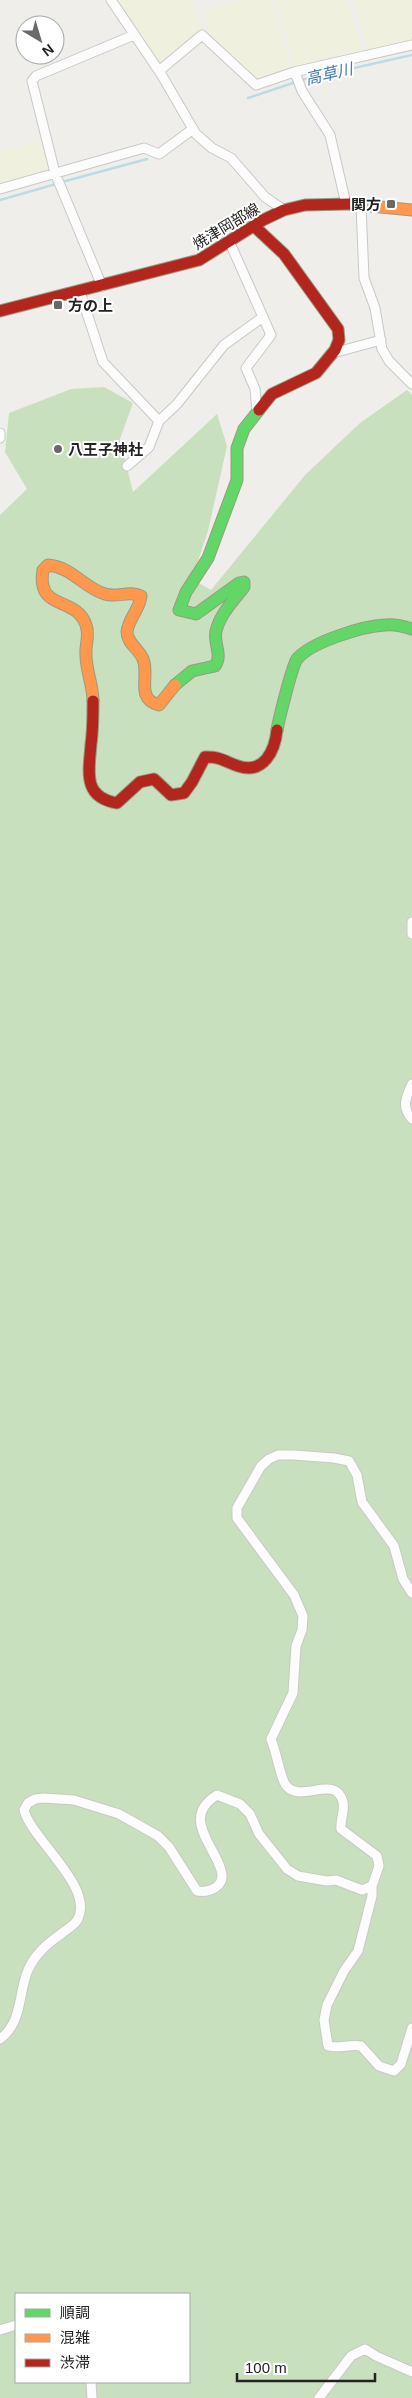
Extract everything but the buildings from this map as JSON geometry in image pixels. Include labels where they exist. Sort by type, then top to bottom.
[{"type":"street","points":[[111,0],[159,72],[193,129],[203,141],[231,158],[265,197],[284,210]]},
{"type":"street","points":[[102,286],[56,176],[32,81],[36,76],[134,35]]},
{"type":"street","points":[[159,72],[202,35],[256,85],[294,72],[412,45]]},
{"type":"street","points":[[296,75],[300,87],[330,135],[346,204]]},
{"type":"street","points":[[0,189],[56,176],[144,148],[159,154],[193,129]]},
{"type":"street","name":"焼津岡部線","points":[[0,311],[199,260],[284,210],[306,205],[346,204],[412,210]]},
{"type":"street","points":[[361,205],[364,278],[375,308],[382,349],[389,361],[412,384]]},
{"type":"street","points":[[254,226],[284,254],[338,329],[339,340],[333,353],[316,373],[272,394],[244,429],[237,448],[237,480],[208,558],[186,592],[179,610],[196,614],[239,583],[244,582],[244,587],[229,606],[215,634],[219,658],[215,666],[193,670],[181,678],[159,706],[153,705],[147,700],[144,692],[144,660],[128,638],[127,632],[141,603],[141,596],[136,593],[105,595],[91,588],[62,566],[53,564],[46,567],[41,584],[44,594],[52,600],[76,609],[85,621],[88,630],[86,661],[90,674],[93,698],[88,777],[95,793],[108,802],[117,803],[140,782],[154,779],[170,795],[182,794],[192,785],[199,764],[205,756],[210,755],[227,760],[240,769],[253,768],[263,763],[274,749],[278,722],[292,666],[301,655],[331,639],[368,627],[390,624],[412,629]]},
{"type":"street","points":[[230,243],[271,336],[246,368],[255,389],[257,411]]},
{"type":"street","points":[[80,292],[103,362],[159,421]]},
{"type":"street","points":[[127,466],[149,447],[159,421],[177,404],[224,345],[263,317]]},
{"type":"street","points":[[333,353],[381,340]]},
{"type":"street","points":[[0,433],[0,438]]},
{"type":"street","points":[[412,922],[412,934]]},
{"type":"street","points":[[412,1084],[404,1100],[408,1115],[412,1119]]},
{"type":"street","points":[[412,1593],[403,1579],[394,1546],[362,1502],[357,1475],[349,1461],[334,1458],[278,1455],[269,1458],[261,1466],[237,1508],[237,1518],[294,1595],[303,1616],[302,1630],[296,1646],[293,1693],[271,1739],[285,1783],[292,1790],[300,1794],[329,1788],[340,1797],[343,1812],[340,1820],[341,1829],[377,1856],[379,1866],[372,1886],[372,1896],[358,1951],[344,1971],[327,2005],[324,2020],[328,2046],[339,2049],[350,2044],[361,2046],[379,2066],[394,2071],[401,2064],[412,2028]]},
{"type":"street","points":[[0,2040],[12,2025],[19,2011],[27,1972],[37,1954],[73,1925],[78,1918],[80,1906],[76,1890],[62,1864],[26,1821],[24,1810],[28,1803],[35,1799],[74,1800],[119,1814],[158,1836],[178,1858],[197,1891],[208,1893],[215,1889],[220,1881],[222,1871],[206,1841],[201,1822],[206,1805],[217,1795],[240,1804],[250,1814],[259,1834],[273,1853],[287,1869],[298,1876],[336,1880],[362,1890],[372,1886]]},
{"type":"street","points":[[0,2330],[15,2325]]},
{"type":"street","points":[[319,2398],[351,2356],[364,2349],[412,2372]]},
{"type":"street","points":[[91,2383],[92,2398]]},
{"type":"green space","points":[[118,0],[193,0],[202,31],[160,66]]},
{"type":"green space","points":[[240,0],[272,0],[292,71],[255,80],[211,36],[203,10]]},
{"type":"green space","points":[[276,0],[348,0],[362,50],[295,69]]},
{"type":"green space","points":[[354,0],[412,0],[412,39],[368,51]]},
{"type":"green space","points":[[44,140],[50,169],[0,184],[0,151]]},
{"type":"green space","points":[[104,387],[133,403],[120,439],[133,492],[217,414],[227,446],[208,531],[192,579],[211,590],[305,475],[360,423],[407,390],[412,395],[412,2398],[0,2398],[0,515],[27,489],[5,452],[9,413],[71,389]]},
{"type":"waterway","name":"高草川","points":[[301,80],[412,55]]},
{"type":"waterway","name":"高草川","points":[[248,98],[296,82]]},
{"type":"waterway","name":"高草川","points":[[62,182],[147,159]]},
{"type":"waterway","name":"高草川","points":[[0,200],[56,184]]},
{"type":"traffic: fast","points":[[175,685],[192,671],[215,666],[218,658],[215,635],[218,625],[228,607],[244,587],[244,582],[239,583],[196,614],[179,610],[186,592],[208,558],[237,480],[237,448],[244,429],[259,410]]},
{"type":"traffic: fast","points":[[277,730],[295,664],[297,659],[304,653],[325,641],[364,628],[392,625],[412,629]]},
{"type":"traffic: slow","points":[[350,204],[412,210]]},
{"type":"traffic: slow","points":[[93,701],[86,661],[88,632],[86,625],[81,616],[74,610],[51,598],[45,592],[42,583],[43,570],[48,565],[71,573],[105,594],[136,594],[141,596],[127,632],[131,643],[143,659],[147,698],[159,705],[175,685]]},
{"type":"traffic: jam","points":[[0,311],[199,260],[263,220],[284,210],[305,205],[350,204]]},
{"type":"traffic: jam","points":[[254,226],[284,254],[338,329],[339,340],[335,350],[316,373],[272,394],[259,410]]},
{"type":"traffic: jam","points":[[93,701],[93,728],[89,764],[90,781],[98,795],[106,800],[117,803],[140,782],[154,779],[171,795],[184,793],[205,757],[218,758],[247,768],[255,767],[261,764],[271,753],[277,730]]},
{"type":"place","name":"関方","points":[[391,204]]},
{"type":"place","name":"方の上","points":[[58,305]]},
{"type":"place","name":"八王子神社","points":[[58,449]]}]
